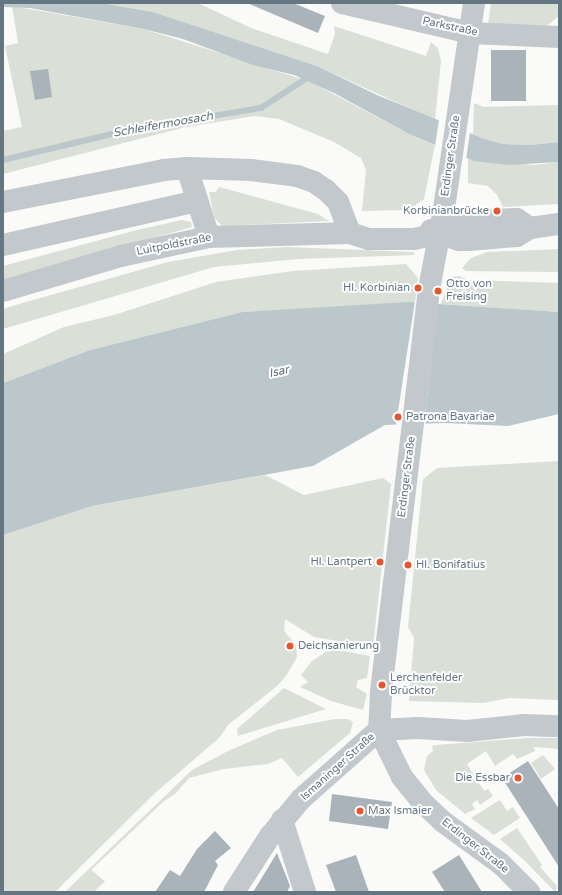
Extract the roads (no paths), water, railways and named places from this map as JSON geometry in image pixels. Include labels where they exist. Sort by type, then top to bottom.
[{"type":"street","name":"Parkstraße","points":[[342,3],[386,8],[470,33],[559,37]]},
{"type":"street","name":"Erdinger Straße","points":[[474,3],[457,109],[440,233],[429,289],[381,694],[379,730],[402,777],[423,804],[442,821],[501,864],[528,892]]},
{"type":"street","points":[[187,168],[209,237]]},
{"type":"street","points":[[3,202],[187,168],[251,170],[296,176],[314,182],[326,190],[338,202],[350,233]]},
{"type":"street","points":[[3,245],[197,200]]},
{"type":"street","points":[[440,233],[459,240],[469,240],[517,236],[530,228],[559,224]]},
{"type":"street","name":"Luitpoldstraße","points":[[3,291],[121,256],[209,237],[350,233],[369,239],[390,240],[414,239],[440,233]]},
{"type":"street","name":"Ismaninger Straße","points":[[234,892],[282,820],[319,781],[379,730],[418,728],[467,731],[524,725],[559,726]]},
{"type":"street","points":[[282,820],[305,892]]},
{"type":"water","points":[[3,3],[101,3],[153,12],[317,66],[377,95],[482,138],[503,144],[530,145],[559,142],[559,162],[509,165],[474,161],[409,134],[334,93],[294,75],[253,65],[183,39],[144,29],[30,8],[3,7]]},
{"type":"water","name":"Isar","points":[[409,302],[559,312],[559,414],[508,426],[445,423],[385,425],[313,466],[92,506],[3,535],[3,383],[90,350],[242,312]]},
{"type":"waterway","name":"Schleifermoosach","points":[[3,160],[129,130],[261,108],[310,76]]},
{"type":"place","name":"Korbinianbrücke","points":[[497,211]]},
{"type":"place","name":"Hl. Korbinian","points":[[418,288]]},
{"type":"place","name":"Otto von Freising","points":[[438,291]]},
{"type":"place","name":"Patrona Bavariae","points":[[398,417]]},
{"type":"place","name":"Hl. Lantpert","points":[[380,562]]},
{"type":"place","name":"Hl. Bonifatius","points":[[408,565]]},
{"type":"place","name":"Deichsanierung","points":[[290,646]]},
{"type":"place","name":"Lerchenfelder Brücktor","points":[[382,685]]},
{"type":"place","name":"Die Essbar","points":[[518,778]]},
{"type":"place","name":"Max Ismaier","points":[[360,811]]}]
